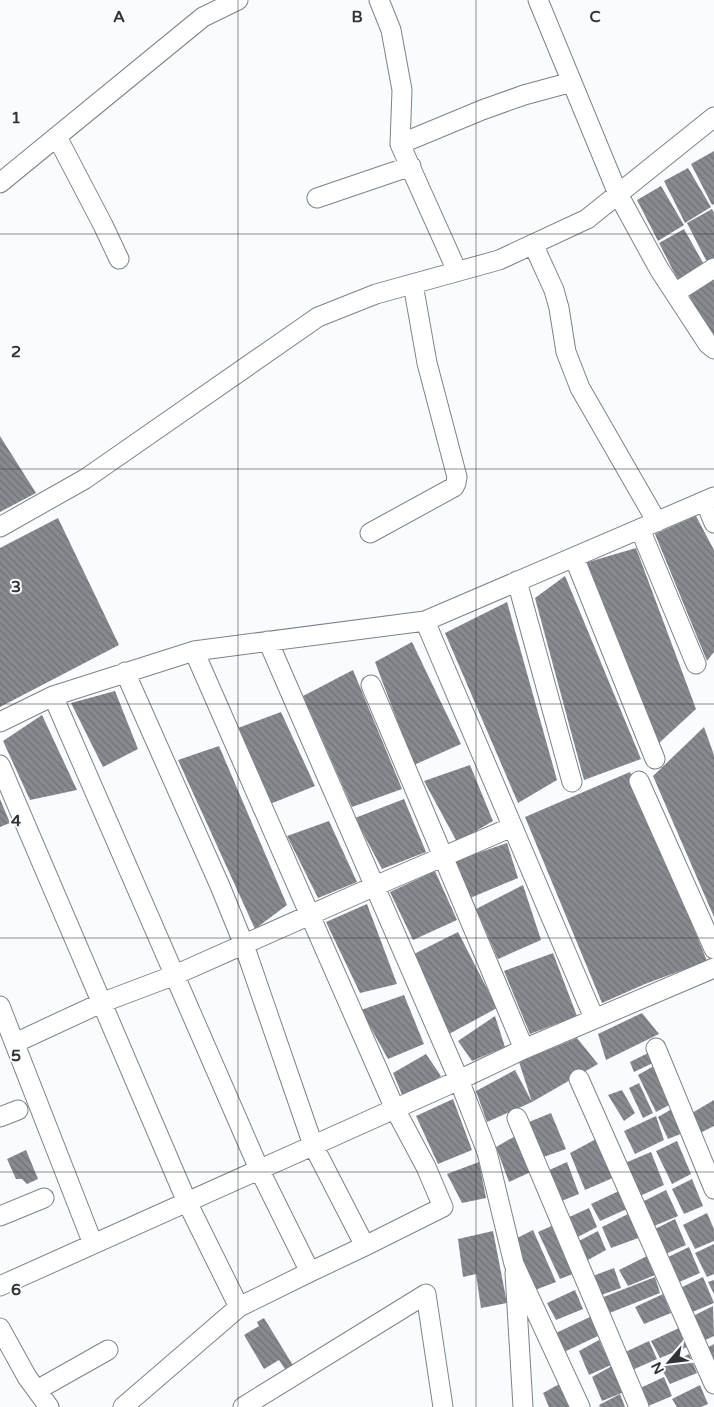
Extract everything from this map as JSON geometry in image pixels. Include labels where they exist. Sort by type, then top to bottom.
[{"type":"street","points":[[0,183],[203,17],[238,0]]},
{"type":"street","points":[[378,0],[391,30],[402,90],[400,144],[456,271]]},
{"type":"street","points":[[538,0],[618,194],[659,269],[708,344],[714,349]]},
{"type":"street","points":[[400,144],[490,107],[524,95],[572,82]]},
{"type":"street","points":[[0,527],[85,478],[318,317],[376,294],[499,260],[587,219],[714,118]]},
{"type":"street","points":[[56,137],[119,259]]},
{"type":"street","points":[[317,198],[411,166]]},
{"type":"street","points":[[533,244],[554,290],[566,352],[573,373],[649,525],[696,664]]},
{"type":"street","points":[[675,293],[714,268]]},
{"type":"street","points":[[370,533],[454,488],[456,483],[427,364],[413,284]]},
{"type":"street","points":[[0,722],[53,696],[194,651],[342,630],[424,621],[710,499],[714,524]]},
{"type":"street","points":[[574,557],[655,759]]},
{"type":"street","points":[[517,581],[572,782]]},
{"type":"street","points":[[424,621],[594,1018]]},
{"type":"street","points":[[268,641],[459,1080],[487,1152],[514,1264],[523,1407]]},
{"type":"street","points":[[123,1407],[239,1307],[443,1207],[426,1167],[395,1108],[194,651]]},
{"type":"street","points":[[125,672],[216,877],[244,945],[313,1145],[365,1246]]},
{"type":"street","points":[[371,686],[524,1049]]},
{"type":"street","points":[[53,696],[259,1169],[310,1272]]},
{"type":"street","points":[[0,765],[187,1202],[239,1307]]},
{"type":"street","points":[[639,781],[714,949]]},
{"type":"street","points":[[15,1043],[101,1003],[175,975],[512,827]]},
{"type":"street","points":[[0,1286],[524,1049],[714,968]]},
{"type":"street","points":[[0,1006],[93,1244]]},
{"type":"street","points":[[656,1048],[714,1189]]},
{"type":"street","points":[[579,1079],[714,1384]]},
{"type":"street","points":[[0,1117],[18,1110]]},
{"type":"street","points":[[517,1118],[639,1407]]},
{"type":"street","points":[[0,1216],[44,1198]]},
{"type":"street","points":[[514,1264],[580,1407]]},
{"type":"street","points":[[243,1407],[426,1294],[443,1407]]},
{"type":"street","points":[[0,1328],[26,1377],[49,1407]]},
{"type":"street","points":[[37,1390],[108,1350]]},
{"type":"building","points":[[714,151],[714,204],[712,205],[691,164]]},
{"type":"building","points":[[688,168],[711,207],[685,223],[664,181]]},
{"type":"building","points":[[661,186],[684,225],[658,241],[637,200]]},
{"type":"building","points":[[712,209],[714,213],[714,261],[708,264],[687,223]]},
{"type":"building","points":[[684,229],[706,268],[680,284],[659,243]]},
{"type":"building","points":[[714,278],[714,339],[688,294]]},
{"type":"building","points":[[0,436],[36,493],[0,512]]},
{"type":"building","points":[[696,516],[714,550],[714,652],[707,661],[655,534]]},
{"type":"building","points":[[58,518],[119,645],[0,707],[0,548]]},
{"type":"building","points":[[636,548],[696,709],[658,744],[585,563]]},
{"type":"building","points":[[565,576],[641,759],[584,780],[535,598]]},
{"type":"building","points":[[507,602],[557,780],[518,803],[445,633]]},
{"type":"building","points":[[412,642],[461,744],[414,765],[375,662]]},
{"type":"building","points":[[353,670],[402,789],[352,807],[303,696]]},
{"type":"building","points":[[115,691],[138,749],[103,767],[71,703]]},
{"type":"building","points":[[281,712],[315,786],[270,804],[238,728]]},
{"type":"building","points":[[42,715],[77,790],[30,800],[3,741]]},
{"type":"building","points":[[704,727],[714,755],[714,917],[653,776]]},
{"type":"building","points":[[219,746],[287,905],[255,929],[178,760]]},
{"type":"building","points":[[470,765],[493,821],[457,842],[424,781]]},
{"type":"building","points":[[630,772],[707,961],[645,984],[602,1003],[525,817]]},
{"type":"building","points":[[0,799],[10,823],[0,827]]},
{"type":"building","points":[[404,799],[426,852],[382,869],[355,818]]},
{"type":"building","points":[[329,821],[357,882],[318,898],[287,836]]},
{"type":"building","points":[[507,843],[518,878],[470,898],[446,864]]},
{"type":"building","points":[[435,871],[457,920],[413,940],[390,892]]},
{"type":"building","points":[[523,885],[541,940],[498,959],[476,909]]},
{"type":"building","points":[[367,904],[397,984],[360,993],[326,922]]},
{"type":"building","points":[[458,932],[497,1008],[449,1034],[406,958]]},
{"type":"building","points":[[553,953],[577,1016],[530,1034],[504,971]]},
{"type":"building","points":[[404,995],[424,1044],[388,1059],[361,1010]]},
{"type":"building","points":[[642,1013],[659,1034],[606,1060],[598,1034]]},
{"type":"building","points":[[495,1016],[505,1047],[472,1061],[458,1041]]},
{"type":"building","points":[[577,1038],[598,1064],[532,1102],[519,1062]]},
{"type":"building","points":[[652,1051],[657,1061],[634,1072],[630,1062]]},
{"type":"building","points":[[426,1054],[441,1076],[406,1104],[393,1073]]},
{"type":"building","points":[[659,1063],[675,1102],[656,1112],[638,1075]]},
{"type":"building","points":[[515,1070],[532,1102],[487,1122],[476,1091]]},
{"type":"building","points":[[639,1083],[653,1113],[643,1118],[629,1088]]},
{"type":"building","points":[[622,1090],[635,1113],[624,1121],[608,1095]]},
{"type":"building","points":[[453,1099],[472,1150],[438,1164],[416,1116]]},
{"type":"building","points":[[714,1100],[714,1126],[700,1133],[692,1113]]},
{"type":"building","points":[[677,1106],[688,1131],[668,1139],[658,1117]]},
{"type":"building","points":[[551,1113],[566,1149],[538,1159],[524,1124]]},
{"type":"building","points":[[656,1116],[664,1140],[635,1154],[624,1131]]},
{"type":"building","points":[[519,1134],[535,1170],[509,1182],[496,1147]]},
{"type":"building","points":[[598,1138],[615,1177],[585,1190],[570,1153]]},
{"type":"building","points":[[677,1141],[691,1174],[672,1184],[656,1151]]},
{"type":"building","points":[[26,1150],[38,1179],[27,1184],[22,1179],[16,1179],[7,1159]]},
{"type":"building","points":[[651,1152],[664,1185],[640,1196],[625,1163]]},
{"type":"building","points":[[479,1162],[486,1198],[462,1203],[447,1174]]},
{"type":"building","points":[[567,1162],[579,1194],[559,1202],[545,1172]]},
{"type":"building","points":[[692,1179],[703,1206],[684,1214],[672,1189]]},
{"type":"building","points":[[666,1190],[678,1216],[654,1226],[642,1202]]},
{"type":"building","points":[[619,1191],[627,1209],[600,1221],[591,1204]]},
{"type":"building","points":[[589,1208],[597,1227],[574,1239],[565,1219]]},
{"type":"building","points":[[630,1213],[641,1237],[611,1248],[602,1227]]},
{"type":"building","points":[[707,1213],[714,1229],[714,1241],[695,1249],[683,1225]]},
{"type":"building","points":[[675,1219],[686,1245],[663,1255],[651,1231]]},
{"type":"building","points":[[556,1224],[578,1272],[560,1279],[538,1232]]},
{"type":"building","points":[[533,1230],[556,1282],[535,1290],[513,1240]]},
{"type":"building","points":[[493,1231],[507,1303],[481,1308],[476,1274],[463,1277],[458,1239]]},
{"type":"building","points":[[598,1231],[606,1250],[586,1261],[577,1242]]},
{"type":"building","points":[[714,1244],[714,1274],[707,1277],[695,1253]]},
{"type":"building","points":[[689,1247],[700,1273],[677,1283],[664,1259]]},
{"type":"building","points":[[647,1256],[655,1275],[628,1286],[619,1270]]},
{"type":"building","points":[[614,1268],[621,1288],[598,1296],[590,1277]]},
{"type":"building","points":[[655,1277],[660,1293],[607,1314],[601,1298]]},
{"type":"building","points":[[703,1277],[714,1303],[690,1313],[678,1289]]},
{"type":"building","points":[[714,1280],[714,1294],[708,1282]]},
{"type":"building","points":[[575,1290],[583,1309],[556,1320],[547,1303]]},
{"type":"building","points":[[663,1294],[671,1313],[644,1324],[635,1307]]},
{"type":"building","points":[[713,1306],[714,1336],[701,1342],[689,1318]]},
{"type":"building","points":[[592,1316],[600,1335],[564,1352],[556,1333]]},
{"type":"building","points":[[264,1318],[294,1367],[287,1372],[279,1360],[264,1369],[244,1335],[259,1326],[257,1322]]},
{"type":"building","points":[[679,1328],[687,1347],[660,1358],[651,1341]]},
{"type":"building","points":[[599,1340],[611,1365],[589,1375],[579,1351]]},
{"type":"building","points":[[649,1341],[657,1359],[630,1371],[621,1354]]},
{"type":"building","points":[[714,1344],[714,1373],[703,1350]]},
{"type":"building","points":[[689,1354],[697,1373],[670,1384],[661,1368]]},
{"type":"building","points":[[612,1366],[624,1392],[602,1401],[592,1377]]},
{"type":"building","points":[[664,1377],[672,1396],[646,1407],[636,1390]]},
{"type":"building","points":[[563,1382],[574,1407],[549,1407],[543,1393]]},
{"type":"building","points":[[700,1385],[708,1404],[701,1407],[677,1407],[672,1399]]},
{"type":"building","points":[[620,1394],[625,1407],[600,1407],[599,1405]]}]
